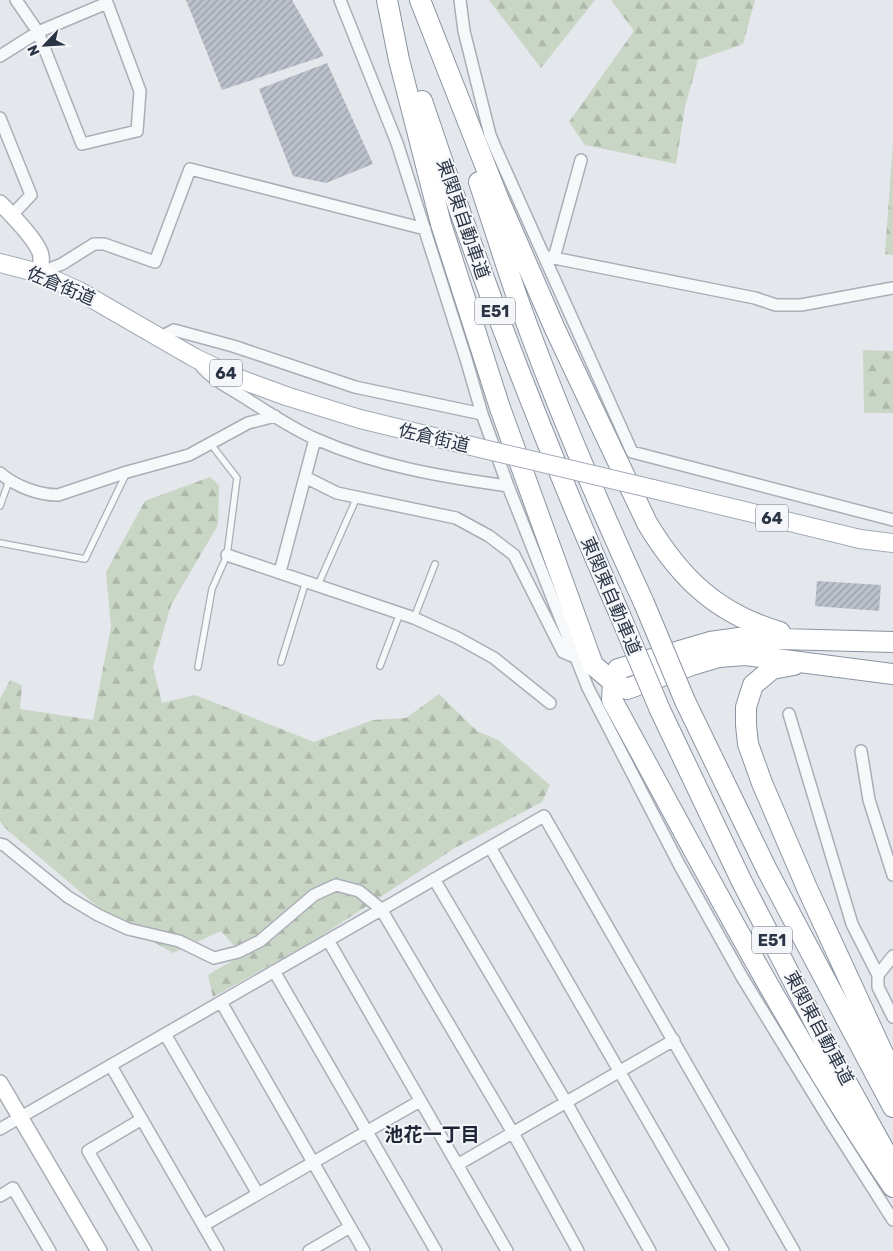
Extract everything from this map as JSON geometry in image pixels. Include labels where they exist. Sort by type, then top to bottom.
[{"type":"highway","name":"東関東自動車道","points":[[388,0],[494,309],[581,526],[660,710],[742,882],[832,1056],[893,1166]]},
{"type":"highway","points":[[388,0],[399,60],[441,224],[500,408],[593,665],[613,682],[627,689],[692,664],[719,657],[745,655],[893,674]]},
{"type":"highway","name":"東関東自動車道","points":[[419,0],[517,298],[604,516],[644,603],[685,701],[767,870],[893,1107]]},
{"type":"highway","points":[[419,0],[498,198],[555,329],[613,455],[659,544],[695,585],[714,602],[757,626],[804,639]]},
{"type":"highway","points":[[893,642],[739,638],[710,642],[618,669],[613,682],[612,700],[733,920],[852,1127],[893,1187]]},
{"type":"highway","points":[[808,663],[772,669],[753,684],[746,707],[748,744],[762,783],[803,879],[893,1075]]},
{"type":"main road","name":"佐倉街道","points":[[0,263],[39,273],[79,291],[195,358],[237,378],[286,396],[360,419],[467,445],[860,539],[893,543]]},
{"type":"street","points":[[0,56],[38,32],[106,1],[140,91],[137,131],[82,144],[38,32],[16,0]]},
{"type":"street","points":[[340,0],[397,143],[482,414],[508,486],[588,688],[675,857],[742,977],[893,1220]]},
{"type":"street","points":[[460,0],[464,30],[490,135],[549,257],[632,452],[893,520]]},
{"type":"street","points":[[0,118],[31,195],[12,215]]},
{"type":"street","points":[[549,257],[581,160]]},
{"type":"street","points":[[39,273],[62,264],[94,244],[104,244],[155,262],[190,168],[425,229]]},
{"type":"street","points":[[0,203],[12,215],[39,250],[42,261],[39,273]]},
{"type":"street","points":[[549,257],[755,298],[776,305],[801,305],[893,288]]},
{"type":"street","points":[[158,338],[174,330],[234,346],[356,387],[482,414]]},
{"type":"street","points":[[195,358],[205,371],[220,382],[315,439],[366,458],[412,470],[458,480],[508,486]]},
{"type":"street","points":[[0,473],[9,481],[46,495],[58,495],[127,472],[189,455],[248,423],[275,416]]},
{"type":"street","points":[[280,572],[315,439]]},
{"type":"street","points":[[306,478],[337,493],[456,518],[489,536],[514,555],[563,652],[577,658]]},
{"type":"street","points":[[228,555],[414,618],[458,638],[494,658],[550,703]]},
{"type":"street","points":[[789,714],[852,924],[878,975],[878,987],[893,1017]]},
{"type":"street","points":[[861,751],[869,800],[893,875]]},
{"type":"street","points":[[0,1129],[544,816],[794,1251]]},
{"type":"street","points":[[0,844],[4,845],[68,897],[98,915],[128,929],[179,941],[214,958],[238,952],[260,941],[314,895],[336,885],[359,891],[382,909],[513,1133],[578,1251]]},
{"type":"street","points":[[490,847],[621,1071],[723,1251]]},
{"type":"street","points":[[434,879],[566,1102],[650,1251]]},
{"type":"street","points":[[328,940],[506,1251]]},
{"type":"street","points":[[878,975],[893,956]]},
{"type":"street","points":[[274,971],[436,1251]]},
{"type":"street","points":[[221,1002],[364,1251]]},
{"type":"street","points":[[165,1034],[258,1194]]},
{"type":"street","points":[[457,1165],[674,1040]]},
{"type":"street","points":[[111,1066],[218,1251]]},
{"type":"street","points":[[0,1084],[99,1251]]},
{"type":"street","points":[[204,1225],[420,1100]]},
{"type":"street","points":[[142,1119],[88,1151],[146,1251]]},
{"type":"street","points":[[0,1196],[13,1188],[50,1251]]},
{"type":"street","points":[[309,1251],[350,1227]]},
{"type":"lane","points":[[198,667],[212,589],[228,555],[237,478],[210,443]]},
{"type":"lane","points":[[0,543],[85,559],[127,472]]},
{"type":"lane","points":[[0,506],[9,481]]},
{"type":"lane","points":[[318,585],[358,497]]},
{"type":"lane","points":[[414,618],[434,564]]},
{"type":"lane","points":[[281,662],[306,580]]},
{"type":"lane","points":[[380,666],[400,613]]},
{"type":"green space","points":[[489,0],[595,0],[541,68]]},
{"type":"green space","points":[[611,0],[755,0],[743,44],[698,60],[685,107],[676,164],[585,145],[569,122],[634,31]]},
{"type":"green space","points":[[893,143],[893,255],[885,254]]},
{"type":"green space","points":[[863,350],[893,351],[893,413],[864,413]]},
{"type":"green space","points":[[210,477],[219,485],[218,525],[171,605],[153,667],[162,703],[195,695],[314,742],[373,720],[406,718],[439,694],[477,731],[498,740],[550,785],[542,802],[455,848],[315,940],[213,997],[208,975],[242,955],[221,931],[173,953],[111,918],[4,827],[0,821],[0,699],[10,680],[22,685],[20,709],[93,720],[111,627],[106,572],[145,501]]},
{"type":"building","points":[[186,0],[292,0],[324,56],[222,90]]},
{"type":"building","points":[[327,63],[373,164],[326,183],[293,176],[259,89]]},
{"type":"building","points":[[817,581],[881,585],[879,611],[815,606]]},
{"type":"district","name":"池花一丁目","points":[[432,1134]]}]
